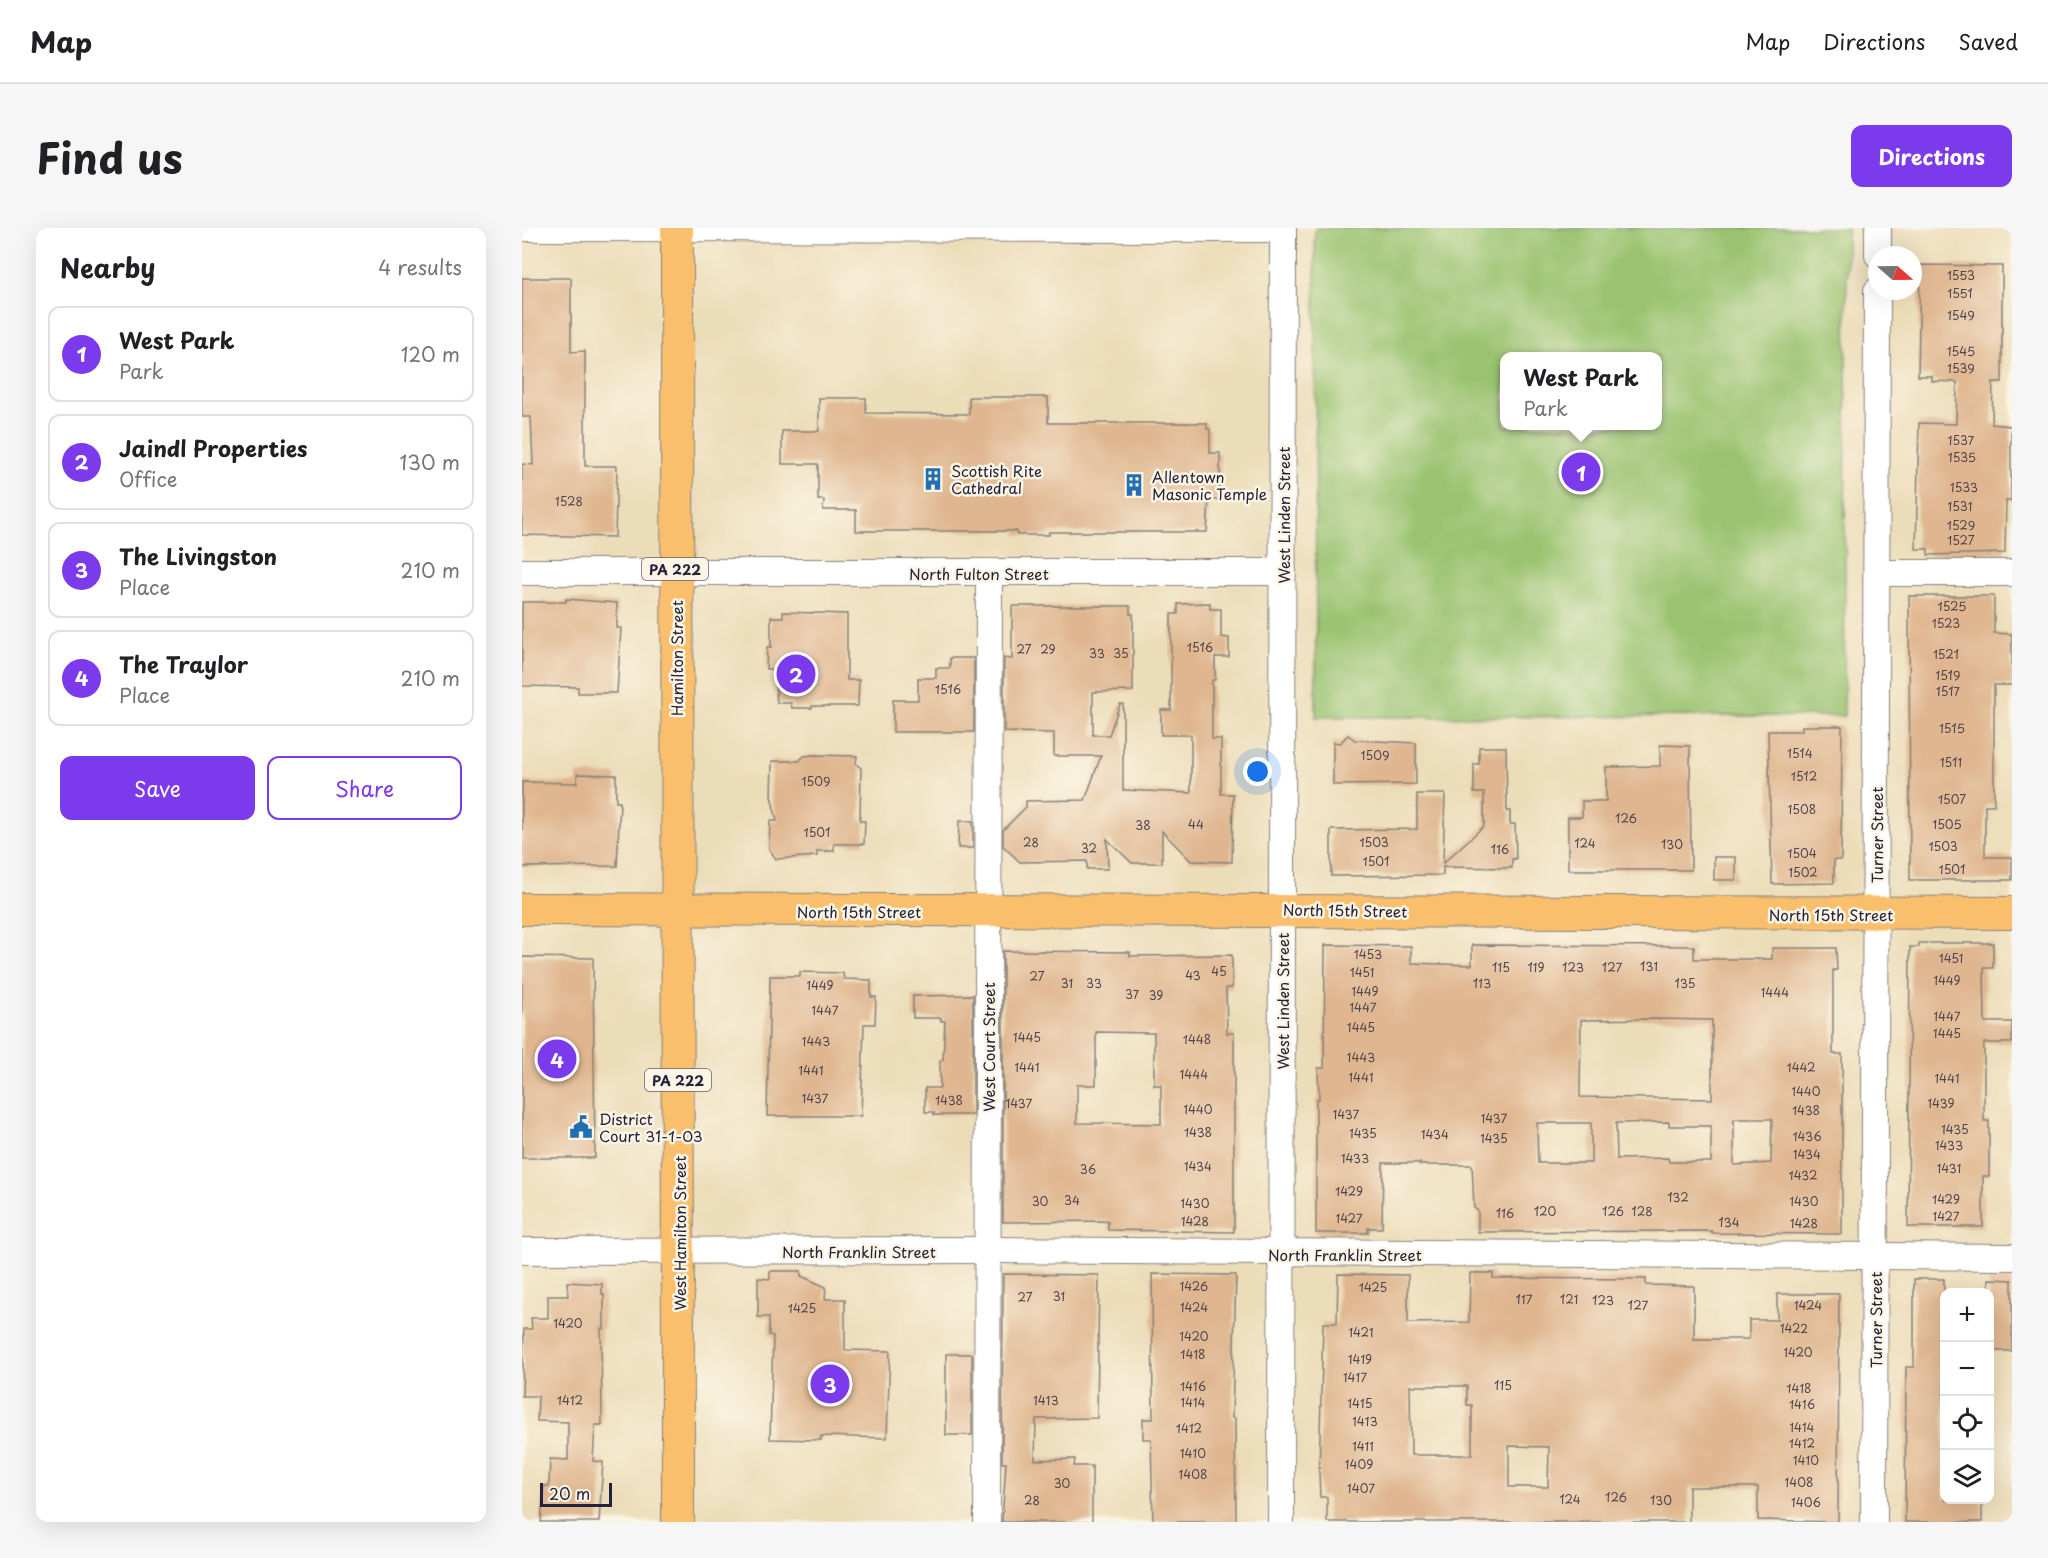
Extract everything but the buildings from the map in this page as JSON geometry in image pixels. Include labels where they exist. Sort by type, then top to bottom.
[{"type":"main road","name":"Hamilton Street","points":[[677,228],[675,573],[678,909]]},
{"type":"main road","name":"North 15th Street","points":[[522,909],[1282,909],[2012,913]]},
{"type":"main road","name":"West Hamilton Street","points":[[678,909],[678,1522]]},
{"type":"street","points":[[522,228],[1283,229]]},
{"type":"street","points":[[1878,228],[1878,246]]},
{"type":"street","name":"West Linden Street","points":[[1281,1522],[1283,229]]},
{"type":"street","name":"Turner Street","points":[[1874,1522],[1878,300]]},
{"type":"street","name":"North Fulton Street","points":[[522,572],[1283,572]]},
{"type":"street","name":"West Court Street","points":[[987,1522],[989,573]]},
{"type":"street","points":[[1877,573],[2012,573]]},
{"type":"street","name":"North Franklin Street","points":[[522,1251],[987,1250],[2012,1257]]},
{"type":"green space","points":[[1315,228],[1847,228],[1844,716],[1316,717]]},
{"type":"place","name":"West Park","points":[[1581,472]]},
{"type":"place","name":"Scottish Rite Cathedral","points":[[933,479]]},
{"type":"place","name":"Allentown Masonic Temple","points":[[1134,485]]},
{"type":"place","name":"Jaindl Properties","points":[[796,674]]},
{"type":"place","name":"The Traylor","points":[[557,1059]]},
{"type":"place","name":"District Court 31-1-03","points":[[581,1127]]},
{"type":"place","name":"The Livingston","points":[[830,1384]]}]
